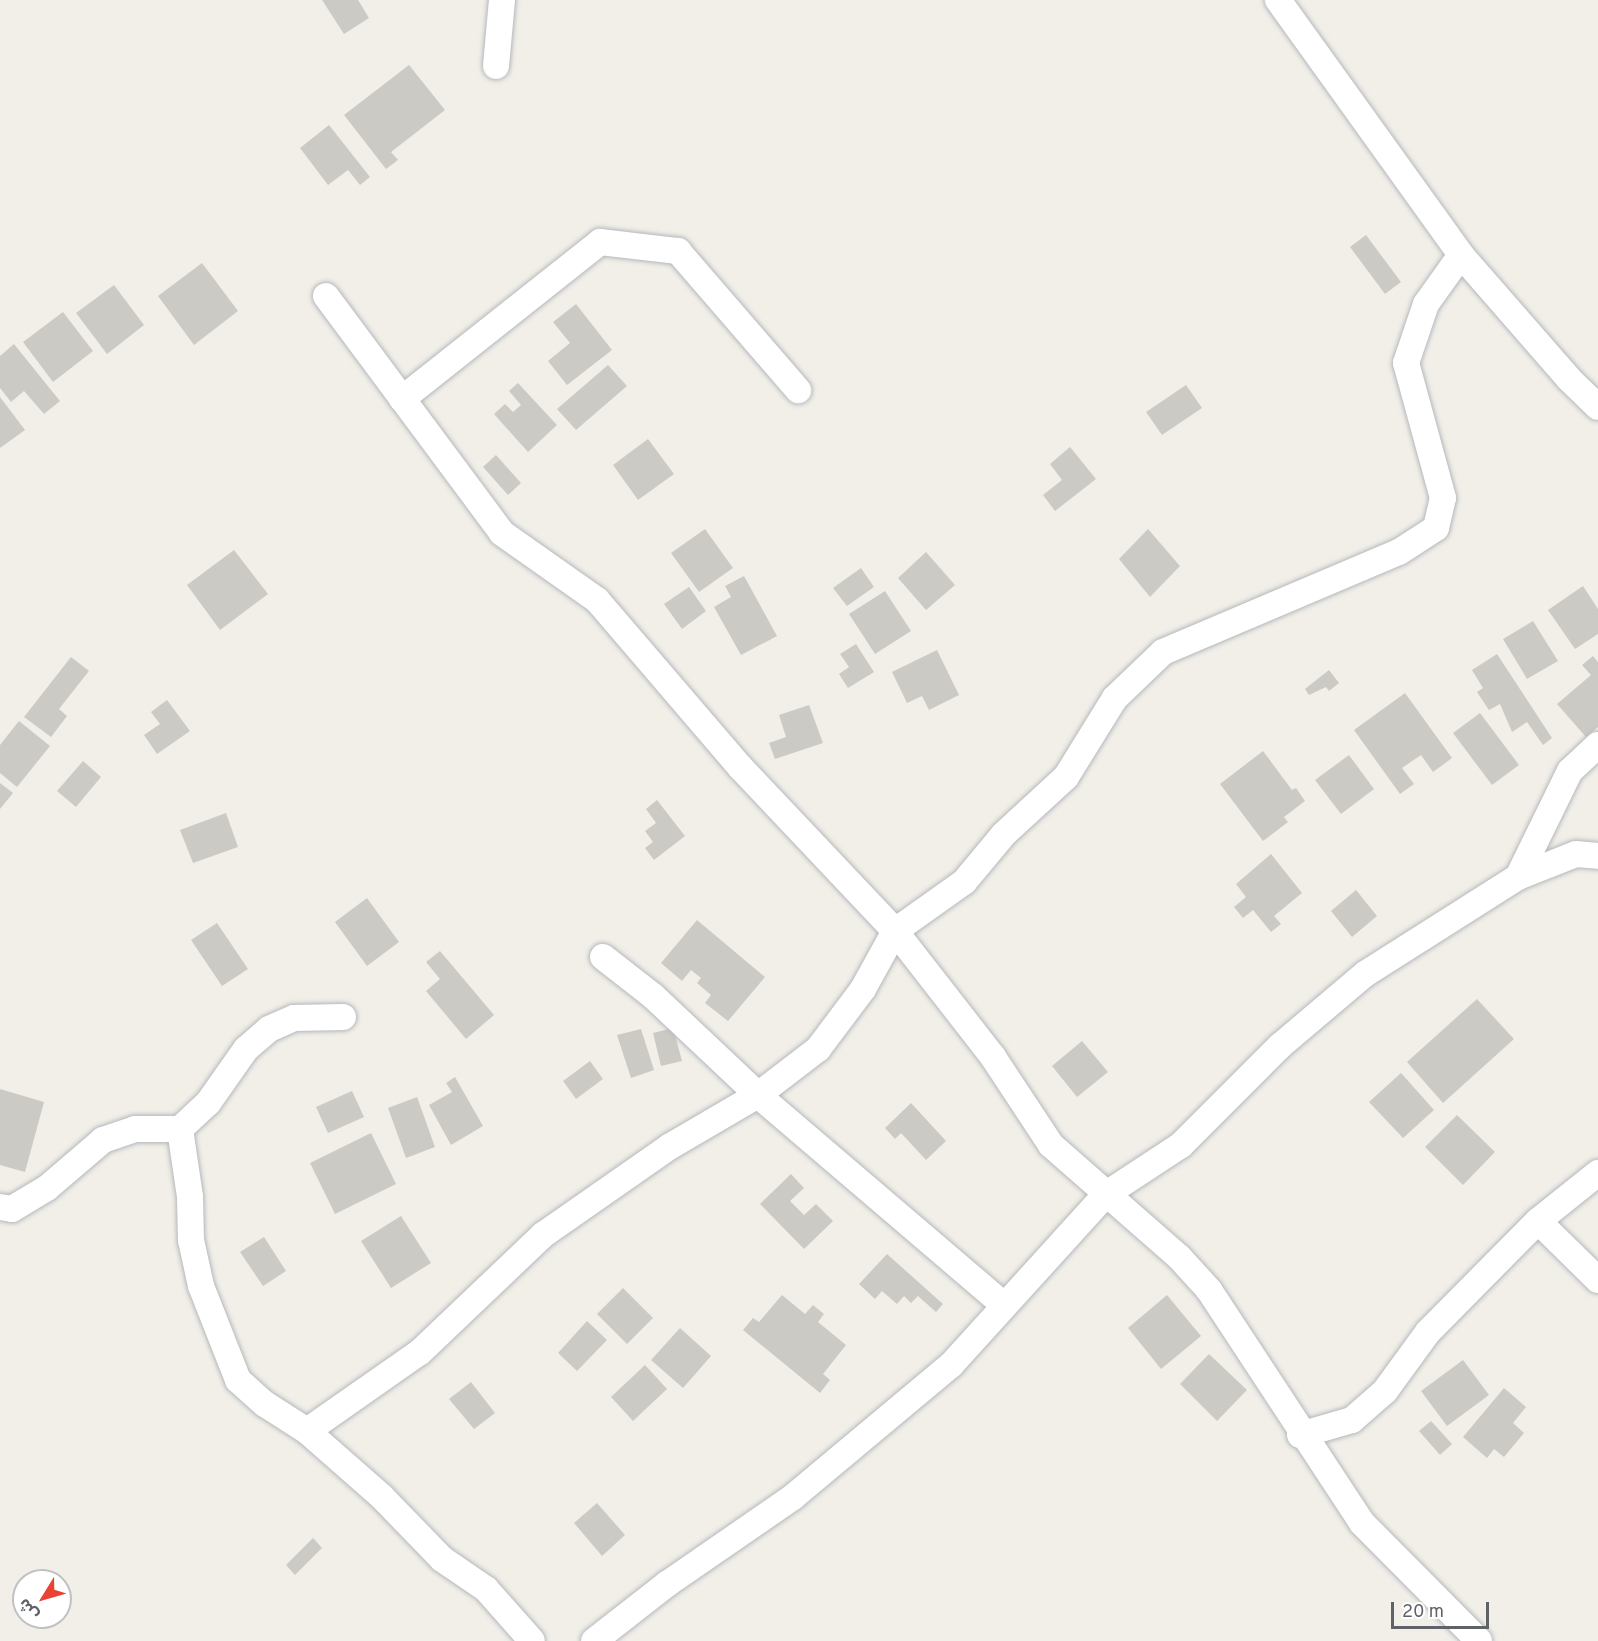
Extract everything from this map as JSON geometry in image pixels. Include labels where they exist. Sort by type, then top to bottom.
[{"type":"street","points":[[496,66],[502,0]]},
{"type":"street","points":[[1278,0],[1461,255],[1569,379],[1598,407]]},
{"type":"street","points":[[402,399],[600,242],[678,251],[798,390]]},
{"type":"street","points":[[307,1431],[420,1352],[543,1235],[669,1147],[758,1095],[818,1049],[863,989],[895,931],[964,882],[1004,834],[1066,777],[1115,698],[1163,652],[1399,552],[1436,528],[1443,498],[1406,363],[1426,304],[1461,255]]},
{"type":"street","points":[[326,296],[502,533],[597,600],[741,768],[895,931],[993,1057],[1051,1145],[1105,1195],[1179,1257],[1209,1290],[1300,1434],[1362,1523],[1479,1641]]},
{"type":"street","points":[[1518,877],[1570,771],[1598,745]]},
{"type":"street","points":[[594,1641],[667,1584],[793,1497],[951,1365],[1003,1304],[1105,1195],[1180,1145],[1280,1046],[1365,974],[1518,877],[1576,854],[1598,856]]},
{"type":"street","points":[[603,957],[654,996],[758,1095],[1003,1304]]},
{"type":"street","points":[[0,1207],[12,1209],[47,1188],[103,1140],[135,1130],[180,1129],[208,1103],[246,1049],[268,1029],[294,1018],[343,1017]]},
{"type":"street","points":[[180,1129],[190,1197],[191,1240],[201,1286],[223,1350],[238,1380],[265,1404],[307,1431],[382,1497],[442,1559],[486,1589],[532,1641]]},
{"type":"street","points":[[1300,1434],[1352,1420],[1385,1391],[1428,1332],[1538,1221],[1598,1173]]},
{"type":"street","points":[[1538,1221],[1598,1280]]},
{"type":"building","points":[[322,0],[358,0],[369,18],[344,34]]},
{"type":"building","points":[[409,65],[445,110],[391,152],[398,160],[386,169],[344,115]]},
{"type":"building","points":[[329,125],[370,177],[360,185],[348,170],[328,185],[300,148]]},
{"type":"building","points":[[1366,235],[1401,282],[1385,294],[1350,247]]},
{"type":"building","points":[[202,263],[238,311],[194,345],[158,296]]},
{"type":"building","points":[[114,285],[144,325],[107,354],[76,313]]},
{"type":"building","points":[[576,304],[612,350],[567,385],[548,361],[570,343],[553,322]]},
{"type":"building","points":[[63,312],[93,351],[53,382],[23,342]]},
{"type":"building","points":[[14,344],[60,401],[44,414],[24,391],[11,402],[0,388],[0,356]]},
{"type":"building","points":[[608,365],[627,386],[576,430],[557,409]]},
{"type":"building","points":[[518,383],[557,425],[528,452],[494,414],[505,404],[513,412],[521,405],[509,391]]},
{"type":"building","points":[[1186,385],[1202,408],[1162,435],[1146,412]]},
{"type":"building","points":[[0,397],[25,430],[0,448]]},
{"type":"building","points":[[648,439],[674,474],[638,500],[613,465]]},
{"type":"building","points":[[1070,447],[1096,479],[1055,511],[1043,495],[1062,480],[1050,464]]},
{"type":"building","points":[[496,455],[521,483],[508,495],[483,467]]},
{"type":"building","points":[[705,529],[733,568],[699,592],[671,553]]},
{"type":"building","points":[[1148,529],[1180,566],[1150,597],[1119,559]]},
{"type":"building","points":[[234,550],[268,594],[220,630],[187,585]]},
{"type":"building","points":[[926,552],[955,585],[926,610],[898,578]]},
{"type":"building","points":[[861,568],[874,587],[847,606],[833,588]]},
{"type":"building","points":[[744,576],[777,636],[741,655],[714,607],[731,597],[725,586]]},
{"type":"building","points":[[1583,586],[1598,609],[1598,634],[1575,649],[1548,610]]},
{"type":"building","points":[[689,587],[706,611],[682,629],[664,604]]},
{"type":"building","points":[[885,591],[911,631],[875,654],[849,614]]},
{"type":"building","points":[[1533,621],[1558,661],[1527,679],[1503,639]]},
{"type":"building","points":[[856,644],[874,672],[848,688],[839,674],[849,667],[840,654]]},
{"type":"building","points":[[937,650],[959,695],[929,710],[922,696],[907,703],[892,672]]},
{"type":"building","points":[[1497,654],[1552,738],[1543,745],[1527,722],[1512,732],[1500,704],[1489,710],[1477,692],[1483,688],[1472,670]]},
{"type":"building","points":[[1593,656],[1598,662],[1598,727],[1586,737],[1557,704],[1591,675],[1582,665]]},
{"type":"building","points":[[71,657],[89,671],[59,709],[67,716],[51,737],[24,717]]},
{"type":"building","points":[[1329,670],[1339,683],[1329,691],[1326,687],[1309,695],[1305,689]]},
{"type":"building","points":[[1405,693],[1452,758],[1433,772],[1421,755],[1402,768],[1414,784],[1400,794],[1354,730]]},
{"type":"building","points":[[167,700],[190,731],[157,754],[144,735],[160,724],[151,712]]},
{"type":"building","points":[[809,705],[823,743],[775,759],[769,743],[786,737],[779,715]]},
{"type":"building","points":[[1480,713],[1519,765],[1492,785],[1453,733]]},
{"type":"building","points":[[19,721],[50,746],[17,787],[0,773],[0,745]]},
{"type":"building","points":[[1263,751],[1292,790],[1296,788],[1305,801],[1284,817],[1288,822],[1263,841],[1220,784]]},
{"type":"building","points":[[1349,755],[1374,789],[1341,814],[1315,780]]},
{"type":"building","points":[[83,761],[101,777],[76,807],[57,791]]},
{"type":"building","points":[[0,783],[13,793],[0,809]]},
{"type":"building","points":[[657,800],[685,836],[654,860],[645,848],[653,842],[645,831],[656,823],[646,809]]},
{"type":"building","points":[[226,813],[238,847],[193,863],[180,830]]},
{"type":"building","points":[[1271,854],[1302,893],[1274,916],[1281,924],[1271,932],[1253,910],[1243,918],[1234,907],[1246,897],[1236,884]]},
{"type":"building","points":[[1356,890],[1377,916],[1352,937],[1331,911]]},
{"type":"building","points":[[367,898],[399,942],[367,966],[335,922]]},
{"type":"building","points":[[697,920],[765,977],[728,1021],[705,1003],[711,995],[697,983],[701,978],[691,970],[682,981],[661,963]]},
{"type":"building","points":[[217,923],[248,969],[222,986],[191,940]]},
{"type":"building","points":[[440,951],[494,1015],[466,1039],[426,991],[440,979],[426,962]]},
{"type":"building","points":[[1477,999],[1514,1039],[1443,1103],[1407,1062]]},
{"type":"building","points":[[673,1028],[682,1061],[661,1066],[653,1033]]},
{"type":"building","points":[[641,1029],[654,1070],[631,1078],[617,1035]]},
{"type":"building","points":[[1082,1041],[1108,1072],[1077,1097],[1052,1066]]},
{"type":"building","points":[[590,1061],[603,1079],[576,1099],[563,1081]]},
{"type":"building","points":[[1401,1073],[1434,1110],[1403,1138],[1369,1102]]},
{"type":"building","points":[[455,1077],[483,1126],[451,1145],[429,1105],[452,1092],[446,1083]]},
{"type":"building","points":[[0,1089],[44,1102],[25,1172],[0,1165]]},
{"type":"building","points":[[352,1091],[364,1117],[328,1133],[316,1107]]},
{"type":"building","points":[[417,1097],[435,1147],[406,1158],[388,1108]]},
{"type":"building","points":[[911,1103],[946,1141],[926,1160],[901,1133],[895,1139],[885,1128]]},
{"type":"building","points":[[1457,1115],[1495,1152],[1463,1185],[1425,1147]]},
{"type":"building","points":[[371,1133],[396,1184],[335,1214],[310,1163]]},
{"type":"building","points":[[791,1174],[804,1188],[790,1201],[804,1215],[816,1204],[833,1221],[804,1249],[760,1204]]},
{"type":"building","points":[[401,1216],[431,1263],[391,1288],[361,1241]]},
{"type":"building","points":[[264,1237],[286,1271],[263,1286],[240,1252]]},
{"type":"building","points":[[887,1254],[943,1304],[936,1312],[918,1296],[911,1303],[904,1296],[897,1304],[882,1291],[875,1299],[859,1284]]},
{"type":"building","points":[[623,1288],[653,1318],[627,1344],[597,1314]]},
{"type":"building","points":[[782,1295],[805,1314],[813,1305],[824,1314],[818,1322],[846,1345],[823,1374],[830,1380],[820,1393],[743,1330],[753,1318],[759,1322]]},
{"type":"building","points":[[1167,1295],[1201,1336],[1161,1369],[1128,1328]]},
{"type":"building","points":[[587,1321],[607,1340],[577,1371],[558,1353]]},
{"type":"building","points":[[680,1328],[711,1356],[683,1388],[651,1360]]},
{"type":"building","points":[[1209,1354],[1247,1390],[1217,1421],[1180,1384]]},
{"type":"building","points":[[1463,1360],[1489,1395],[1447,1426],[1421,1391]]},
{"type":"building","points":[[645,1365],[667,1389],[633,1421],[611,1397]]},
{"type":"building","points":[[471,1382],[495,1413],[474,1429],[449,1399]]},
{"type":"building","points":[[1504,1388],[1526,1407],[1513,1423],[1524,1433],[1504,1457],[1494,1449],[1487,1458],[1463,1437]]},
{"type":"building","points":[[1431,1421],[1452,1444],[1440,1455],[1419,1431]]},
{"type":"building","points":[[597,1503],[625,1535],[602,1556],[574,1523]]},
{"type":"building","points":[[313,1538],[322,1548],[295,1575],[286,1565]]}]
